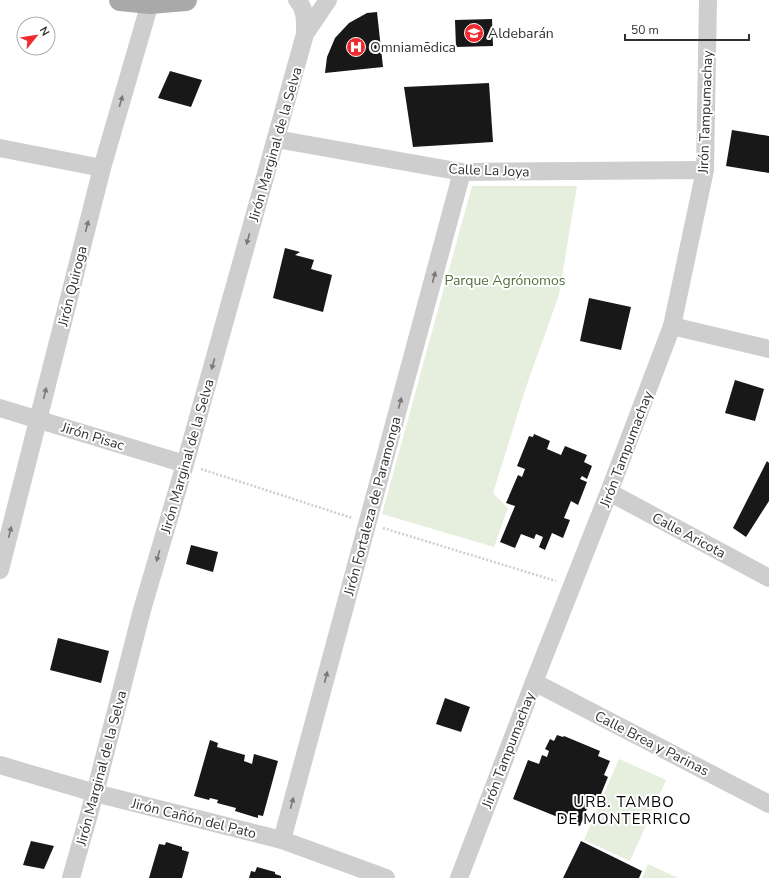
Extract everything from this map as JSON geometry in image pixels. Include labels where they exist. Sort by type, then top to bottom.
[{"type":"main road","points":[[120,0],[150,3],[186,0]]},
{"type":"street","name":"Jirón Marginal de la Selva","points":[[71,878],[95,793],[142,610],[185,464],[305,34],[304,13],[301,4],[297,0]]},
{"type":"street","name":"Jirón Marginal de la Selva","points":[[305,34],[328,0]]},
{"type":"street","name":"Jirón Tampumachay","points":[[459,878],[672,326],[705,170],[708,0]]},
{"type":"street","name":"Jirón Quiroga","points":[[0,570],[102,168],[150,3]]},
{"type":"street","name":"Calle La Joya","points":[[276,139],[462,172],[705,170]]},
{"type":"street","points":[[0,148],[102,168]]},
{"type":"street","name":"Jirón Fortaleza de Paramonga","points":[[282,840],[462,172]]},
{"type":"street","points":[[672,326],[769,349]]},
{"type":"street","name":"Jirón Pisac","points":[[0,408],[185,464]]},
{"type":"street","name":"Calle Aricota","points":[[609,492],[769,578]]},
{"type":"street","name":"Calle Brea y Parinas","points":[[534,682],[769,804]]},
{"type":"street","name":"Jirón Cañón del Pato","points":[[0,765],[95,793],[282,840],[386,878]]},
{"type":"green space","name":"Parque Agrónomos","points":[[472,186],[577,186],[559,295],[526,387],[493,493],[508,508],[494,547],[382,514]]},
{"type":"green space","points":[[619,759],[666,780],[630,861],[584,840]]},
{"type":"green space","points":[[648,864],[678,878],[642,878]]},
{"type":"building","name":"Omniamēdica","points":[[377,12],[383,67],[325,73],[327,57],[335,38],[349,23],[367,13]]},
{"type":"building","points":[[492,19],[493,46],[456,47],[455,20]]},
{"type":"building","points":[[170,71],[202,80],[191,107],[158,98]]},
{"type":"building","points":[[489,83],[493,142],[413,147],[404,87]]},
{"type":"building","points":[[732,130],[769,136],[769,173],[726,166]]},
{"type":"building","points":[[285,248],[300,252],[295,255],[314,260],[311,269],[332,275],[323,312],[273,298]]},
{"type":"building","points":[[589,298],[631,307],[621,350],[580,341]]},
{"type":"building","points":[[735,380],[764,389],[755,421],[725,413]]},
{"type":"building","points":[[534,434],[550,441],[547,449],[561,455],[565,446],[587,455],[584,462],[592,466],[587,479],[582,476],[580,479],[587,482],[578,505],[571,501],[564,518],[570,520],[563,538],[552,533],[545,550],[539,547],[543,537],[536,534],[534,539],[521,534],[515,548],[500,542],[515,506],[506,503],[518,475],[522,477],[525,469],[517,466],[529,436],[533,437]]},
{"type":"building","points":[[767,461],[769,463],[769,501],[746,537],[733,528]]},
{"type":"building","points":[[191,545],[218,552],[213,572],[186,564]]},
{"type":"building","points":[[58,638],[109,651],[101,683],[50,670]]},
{"type":"building","points":[[445,698],[470,707],[461,732],[436,724]]},
{"type":"building","points":[[557,735],[564,736],[600,751],[598,756],[610,761],[604,775],[608,777],[599,799],[592,796],[580,826],[513,799],[528,760],[539,764],[542,755],[547,757],[549,751],[545,749],[550,739],[554,741]]},
{"type":"building","points":[[210,740],[218,743],[217,747],[245,755],[244,761],[252,764],[254,754],[278,761],[263,816],[258,815],[258,818],[235,811],[236,808],[217,803],[218,800],[210,798],[209,800],[194,796]]},
{"type":"building","points":[[31,841],[54,846],[44,869],[23,865]]},
{"type":"building","points":[[581,841],[642,871],[639,878],[563,878]]},
{"type":"building","points":[[166,842],[182,847],[182,850],[189,852],[182,878],[149,878],[159,844],[165,845]]},
{"type":"building","points":[[257,867],[275,872],[275,874],[281,876],[281,878],[249,878],[251,871],[255,872]]},
{"type":"place","name":"Aldebarán","points":[[474,33]]},
{"type":"place","name":"Omniamēdica","points":[[356,47]]},
{"type":"district","name":"URB. TAMBO DE MONTERRICO","points":[[624,810]]}]
